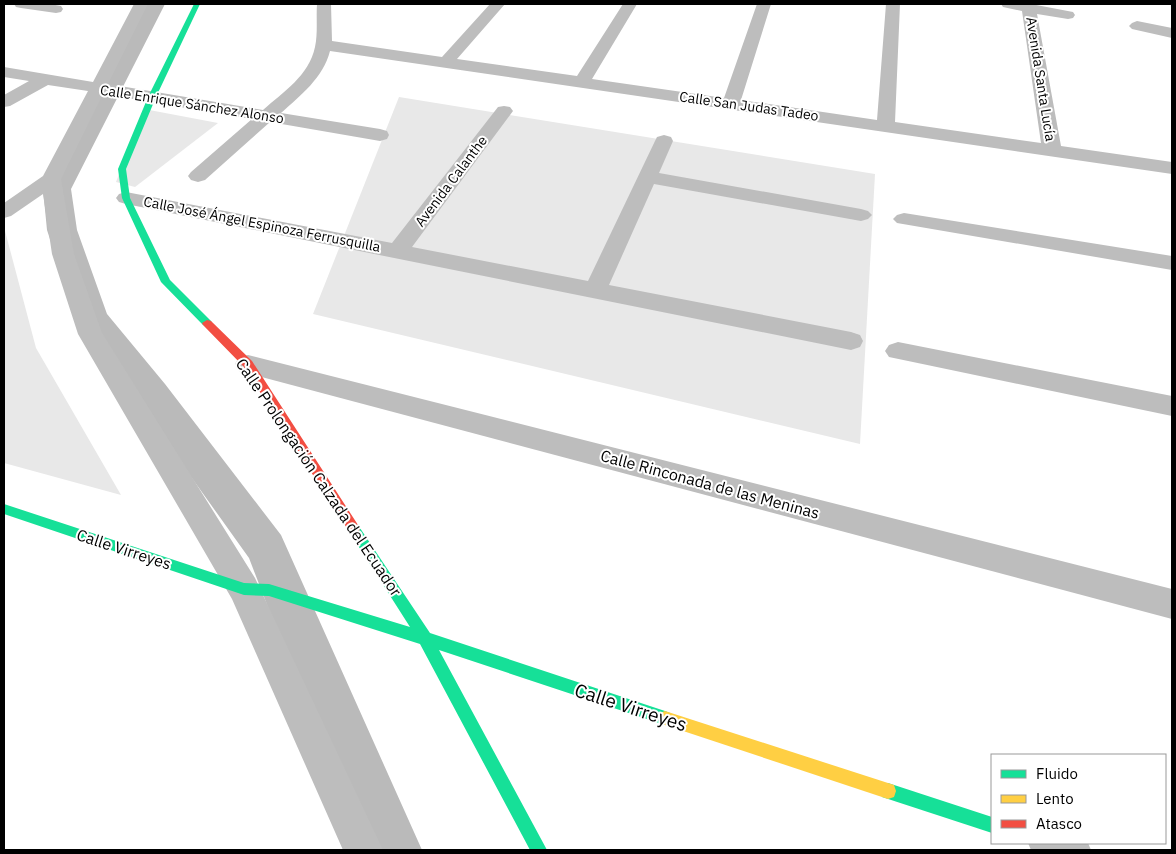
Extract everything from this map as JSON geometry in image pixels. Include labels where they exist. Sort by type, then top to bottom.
[{"type":"street","points":[[21,4],[56,9]]},
{"type":"street","points":[[4,212],[51,180],[102,89],[141,4]]},
{"type":"street","name":"Calle Prolongación Calzada del Ecuador","points":[[197,4],[152,98],[122,168],[126,198],[166,282],[248,364],[426,640],[539,850]]},
{"type":"street","points":[[198,176],[303,84],[313,73],[325,44],[324,4]]},
{"type":"street","points":[[446,62],[498,4]]},
{"type":"street","points":[[582,82],[630,4]]},
{"type":"street","points":[[731,103],[764,4]]},
{"type":"street","points":[[886,126],[894,4]]},
{"type":"street","points":[[1008,4],[1068,15]]},
{"type":"street","name":"Avenida Santa Lucía","points":[[1029,8],[1052,150]]},
{"type":"street","points":[[1137,26],[1172,33]]},
{"type":"street","name":"Calle San Judas Tadeo","points":[[325,44],[1172,168]]},
{"type":"street","name":"Calle Enrique Sánchez Alonso","points":[[4,72],[380,135]]},
{"type":"street","points":[[4,102],[46,79]]},
{"type":"street","name":"Avenida Calanthe","points":[[398,251],[504,111]]},
{"type":"street","points":[[595,290],[664,140]]},
{"type":"street","points":[[647,177],[861,215]]},
{"type":"street","points":[[51,180],[63,254],[90,334],[257,589],[363,850]]},
{"type":"street","name":"Calle José Ángel Espinoza Ferrusquilla","points":[[126,198],[851,341]]},
{"type":"street","points":[[904,220],[1172,263]]},
{"type":"street","points":[[898,351],[1172,406]]},
{"type":"street","name":"Calle Rinconada de las Meninas","points":[[248,364],[1172,604]]},
{"type":"street","name":"Calle Virreyes","points":[[4,508],[257,589],[352,614],[426,640],[991,825]]},
{"type":"street","points":[[1051,844],[1071,850]]},
{"type":"shaded area","points":[[399,97],[875,174],[860,444],[313,314]]},
{"type":"shaded area","points":[[144,109],[218,123],[135,187],[116,182]]},
{"type":"shaded area","points":[[4,227],[36,348],[121,495],[4,463]]},
{"type":"waterway","points":[[155,4],[57,189],[62,230],[92,318],[152,394],[266,548],[317,672],[395,850]]},
{"type":"traffic: fast","points":[[197,4],[152,97],[122,169],[126,198],[166,282],[207,323]]},
{"type":"traffic: fast","points":[[4,509],[244,589],[269,590],[351,614],[665,718]]},
{"type":"traffic: fast","points":[[354,529],[426,640],[539,850]]},
{"type":"traffic: fast","points":[[888,791],[991,825]]},
{"type":"traffic: slow","points":[[665,718],[888,791]]},
{"type":"traffic: jam","points":[[207,323],[248,364],[354,529]]}]
